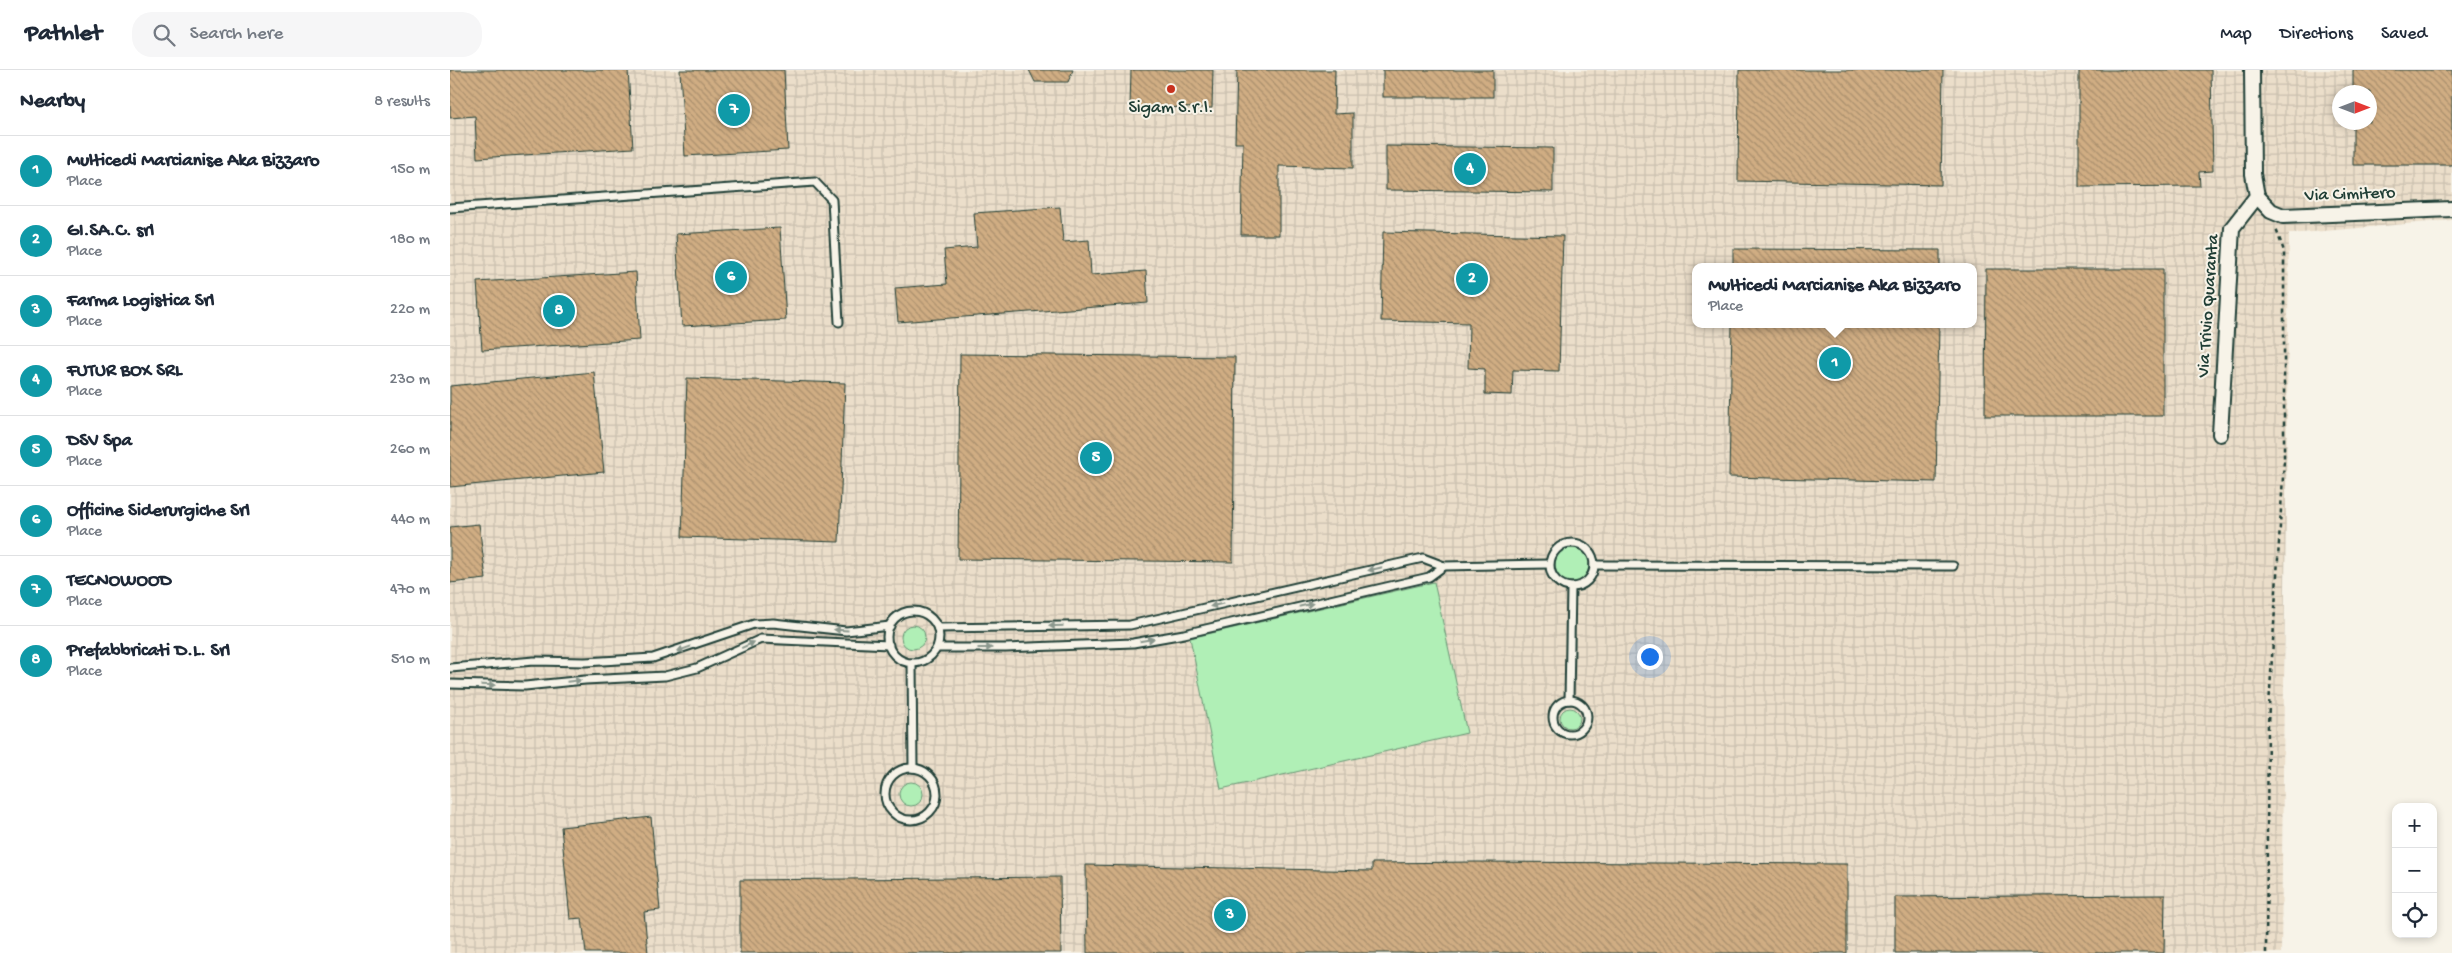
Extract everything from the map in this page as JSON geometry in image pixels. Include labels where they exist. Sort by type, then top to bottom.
[{"type":"street","points":[[2252,70],[2253,174],[2257,196],[2271,211]]},
{"type":"street","name":"Via Trivio Quaranta","points":[[2220,434],[2232,228],[2257,196]]},
{"type":"street","name":"Via Cimitero","points":[[2271,211],[2282,216],[2452,210]]},
{"type":"lane","points":[[450,208],[815,182],[832,200],[839,322]]},
{"type":"lane","points":[[1569,543],[1584,547],[1589,552],[1594,565],[1590,579],[1578,587],[1571,588],[1565,587],[1553,579],[1549,564],[1555,550],[1569,543]]},
{"type":"lane","points":[[938,628],[1130,625],[1422,558],[1444,566],[1549,564]]},
{"type":"lane","points":[[1594,565],[1953,566]]},
{"type":"lane","points":[[936,648],[1006,648],[1133,643],[1184,634],[1429,577],[1444,566]]},
{"type":"lane","points":[[1569,700],[1571,588]]},
{"type":"lane","points":[[910,611],[927,614],[938,628],[939,641],[936,648],[926,659],[912,662],[898,657],[889,645],[888,632],[894,618],[910,611]]},
{"type":"lane","points":[[450,668],[534,661],[585,662],[653,658],[754,624],[773,623],[846,631],[890,626]]},
{"type":"lane","points":[[450,684],[525,686],[585,680],[665,676],[697,668],[761,639],[889,645]]},
{"type":"lane","points":[[912,662],[912,768]]},
{"type":"lane","points":[[1569,700],[1580,703],[1584,707],[1587,718],[1579,732],[1568,734],[1559,730],[1555,725],[1553,715],[1559,705],[1569,700]]},
{"type":"lane","points":[[912,768],[928,774],[936,788],[937,796],[932,811],[926,816],[910,820],[894,814],[886,798],[886,789],[896,774],[912,768]]},
{"type":"path","points":[[2266,953],[2268,723],[2284,460],[2284,251],[2271,211]]},
{"type":"shaded area","points":[[450,70],[2452,70],[2452,220],[2289,234],[2281,953],[450,953]]},
{"type":"green space","points":[[1572,548],[1584,553],[1589,565],[1584,577],[1572,582],[1560,577],[1555,565],[1560,553]]},
{"type":"green space","points":[[1434,582],[1467,733],[1221,789],[1190,638]]},
{"type":"green space","points":[[913,625],[918,626],[924,632],[924,642],[918,648],[913,649],[908,648],[902,642],[901,637],[902,632],[908,626]]},
{"type":"green space","points":[[1566,708],[1574,708],[1580,714],[1580,722],[1574,728],[1566,728],[1560,722],[1560,714]]},
{"type":"green space","points":[[911,782],[916,783],[922,789],[922,799],[916,805],[911,806],[906,805],[900,799],[899,794],[900,789],[906,783]]},
{"type":"building","points":[[450,70],[628,70],[633,148],[477,158],[475,116],[450,118]]},
{"type":"building","points":[[680,70],[784,70],[788,150],[685,156]]},
{"type":"building","points":[[1029,70],[1073,70],[1068,82],[1035,82]]},
{"type":"building","name":"Sigam S.r.l.","points":[[1131,70],[1213,70],[1212,108],[1130,107]]},
{"type":"building","points":[[1237,70],[1335,70],[1334,114],[1353,113],[1353,168],[1279,166],[1279,235],[1241,235],[1243,143],[1235,143]]},
{"type":"building","points":[[1383,70],[1493,70],[1493,97],[1383,97]]},
{"type":"building","points":[[1739,70],[1943,70],[1941,185],[1738,181]]},
{"type":"building","points":[[2079,70],[2211,70],[2213,171],[2199,172],[2200,186],[2079,187]]},
{"type":"building","points":[[2353,70],[2452,70],[2452,165],[2353,165],[2353,130],[2377,130],[2377,85],[2353,85]]},
{"type":"building","points":[[1386,146],[1553,148],[1553,192],[1386,190]]},
{"type":"building","points":[[1060,207],[1063,242],[1089,240],[1091,275],[1146,271],[1148,303],[898,322],[895,288],[947,284],[944,250],[977,247],[974,213]]},
{"type":"building","points":[[780,228],[786,320],[682,326],[676,234]]},
{"type":"building","points":[[1383,232],[1563,236],[1559,371],[1513,370],[1512,395],[1485,394],[1485,369],[1468,368],[1469,323],[1381,321]]},
{"type":"building","points":[[1733,249],[1940,250],[1940,263],[1733,263]]},
{"type":"building","points":[[1986,269],[2163,269],[2163,416],[1985,416]]},
{"type":"building","points":[[636,272],[640,340],[482,350],[477,282]]},
{"type":"building","points":[[1732,328],[1939,328],[1936,482],[1729,477]]},
{"type":"building","points":[[960,354],[1235,357],[1233,562],[958,559]]},
{"type":"building","points":[[594,372],[604,472],[450,487],[450,386]]},
{"type":"building","points":[[687,378],[845,383],[839,542],[682,537]]},
{"type":"building","points":[[479,524],[486,579],[450,583],[450,527]]},
{"type":"building","points":[[651,817],[660,910],[644,912],[648,953],[586,953],[582,918],[570,919],[561,827]]},
{"type":"building","points":[[1372,863],[1847,864],[1847,953],[1087,953],[1086,865],[1372,871]]},
{"type":"building","points":[[1060,877],[1061,953],[740,953],[740,880]]},
{"type":"building","points":[[2165,895],[2164,953],[1895,953],[1895,897]]},
{"type":"place","name":"Sigam S.r.l.","points":[[1171,89]]},
{"type":"place","name":"TECNOWOOD","points":[[734,110]]},
{"type":"place","name":"FUTUR BOX SRL","points":[[1470,169]]},
{"type":"place","name":"Officine Siderurgiche Srl","points":[[731,277]]},
{"type":"place","name":"GI.SA.C. srl","points":[[1472,279]]},
{"type":"place","name":"Prefabbricati D.L. Srl","points":[[559,311]]},
{"type":"place","name":"Multicedi Marcianise Aka Bizzaro","points":[[1835,363]]},
{"type":"place","name":"DSV Spa","points":[[1096,458]]},
{"type":"place","name":"Farma Logistica Srl","points":[[1230,915]]}]
